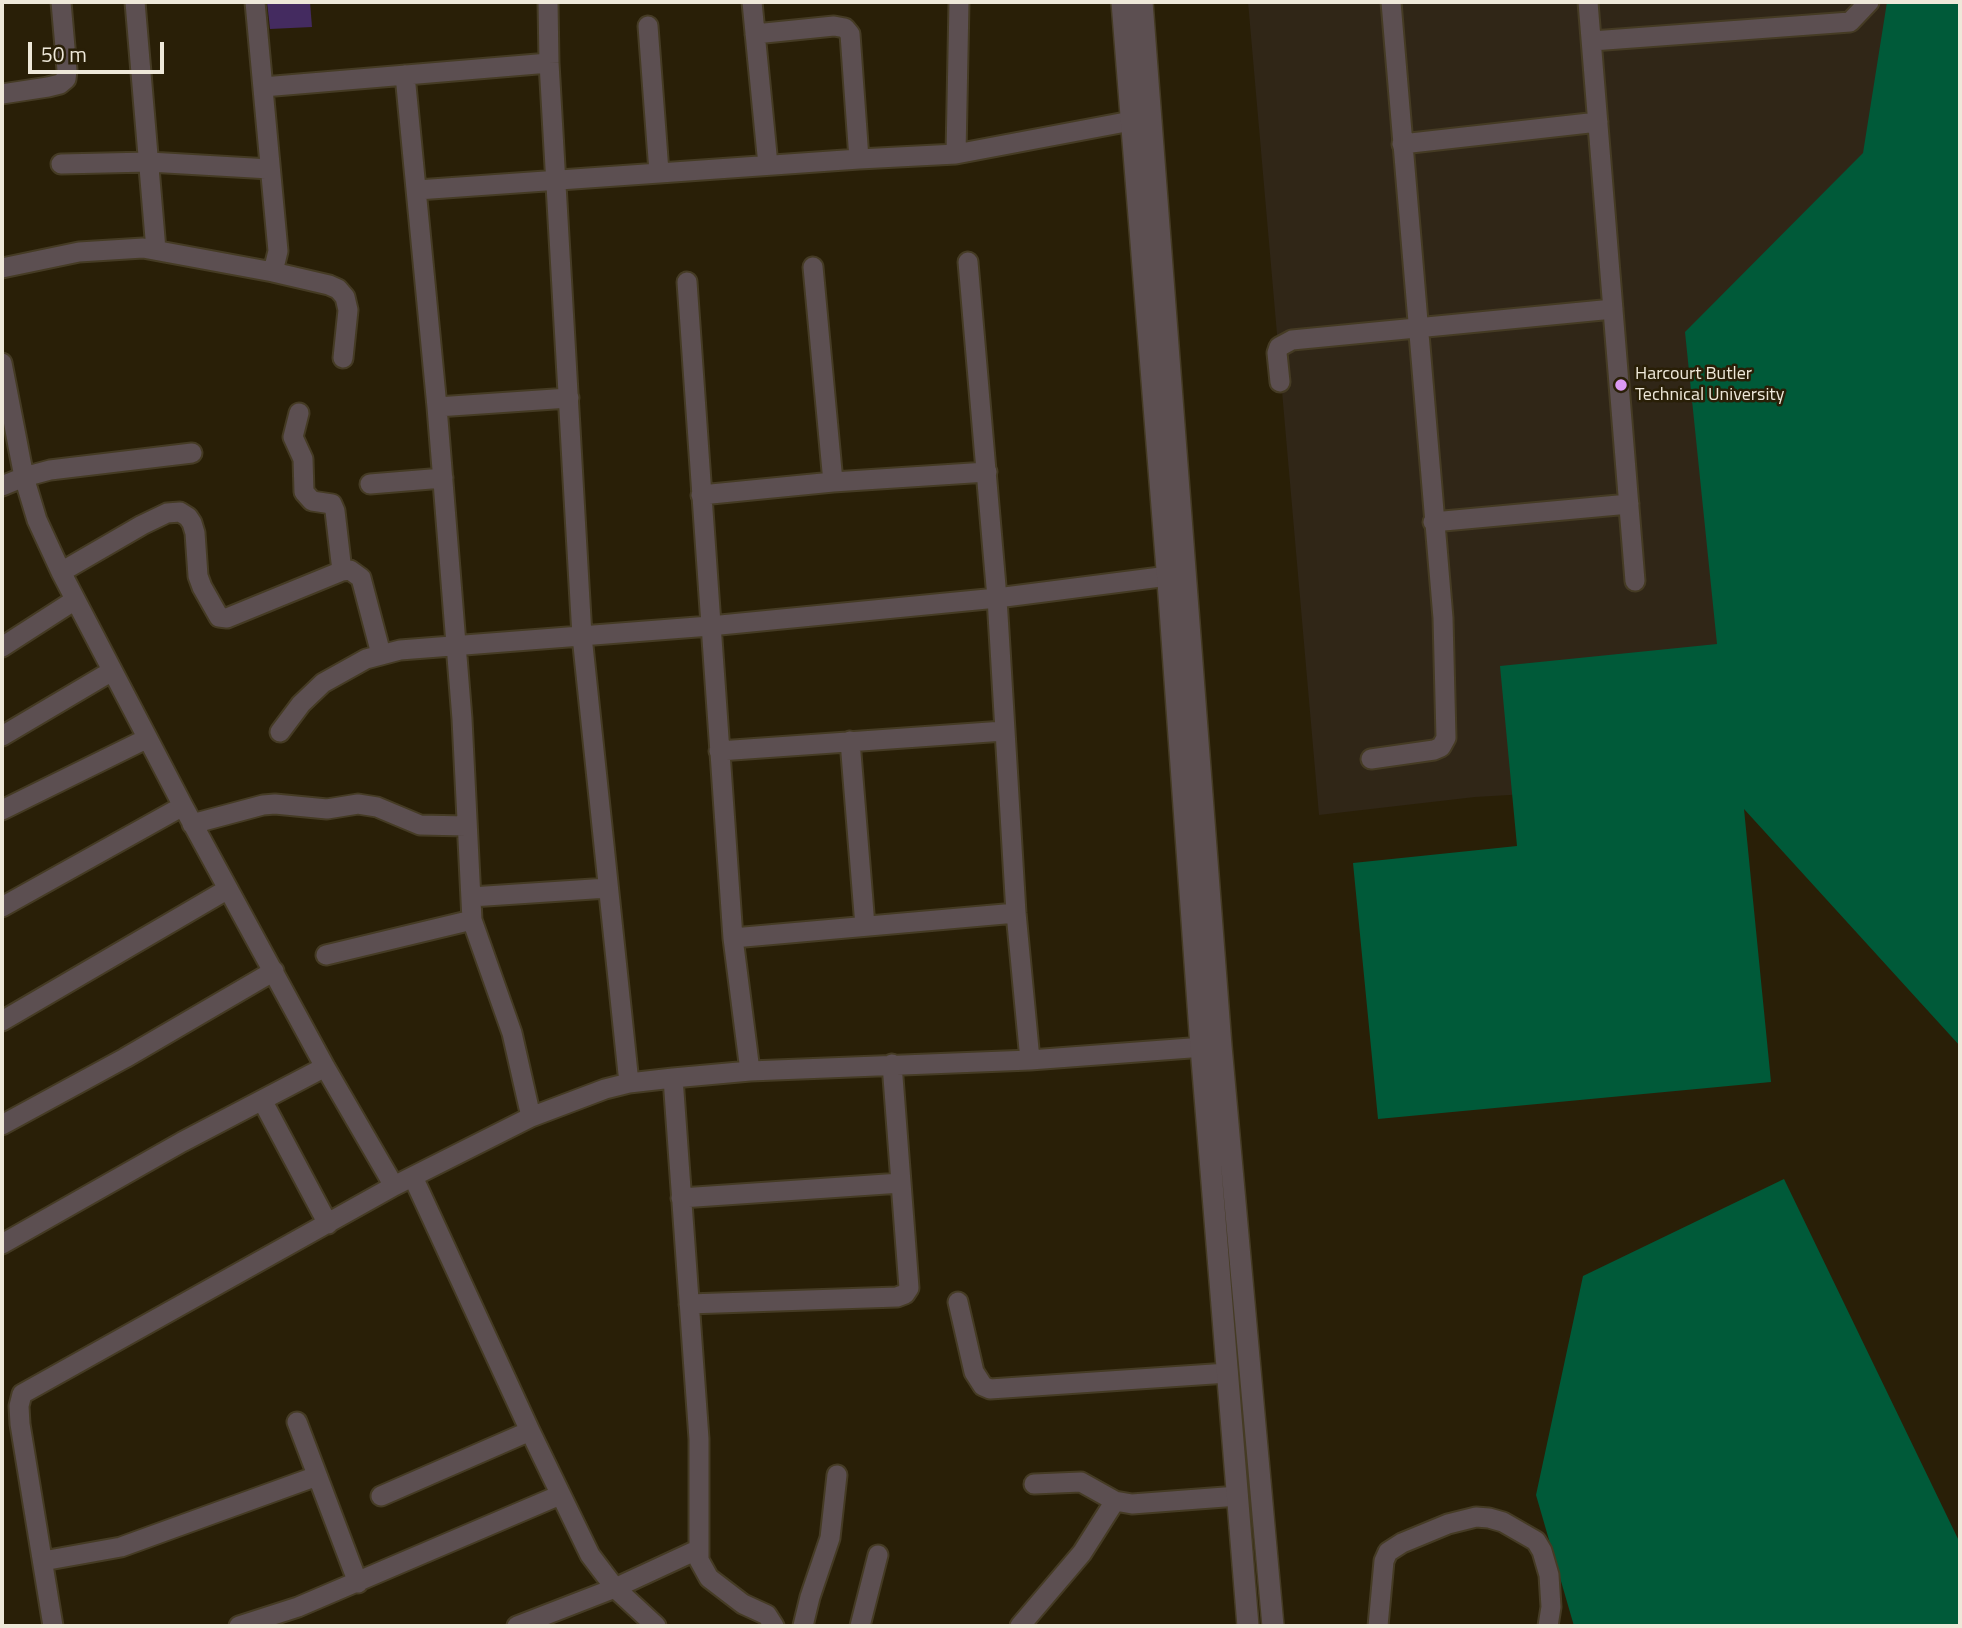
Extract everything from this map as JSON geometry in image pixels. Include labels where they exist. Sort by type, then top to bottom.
[{"type":"street","points":[[2,94],[48,87],[60,84],[65,79],[67,70],[61,2]]},
{"type":"street","points":[[135,2],[156,250]]},
{"type":"street","points":[[255,2],[278,251],[273,272]]},
{"type":"street","points":[[548,2],[549,63],[582,636],[629,1083]]},
{"type":"street","points":[[752,2],[768,165]]},
{"type":"street","points":[[956,154],[959,2]]},
{"type":"street","points":[[1122,2],[1141,119],[1222,1174],[1259,1475],[1273,1626]]},
{"type":"street","points":[[1141,119],[1142,2]]},
{"type":"street","points":[[1371,759],[1434,750],[1441,747],[1446,737],[1443,618],[1391,2]]},
{"type":"street","points":[[1588,2],[1635,581]]},
{"type":"street","points":[[1592,41],[1850,22],[1869,2]]},
{"type":"street","points":[[648,26],[659,172]]},
{"type":"street","points":[[755,34],[834,26],[845,28],[850,34],[859,159]]},
{"type":"street","points":[[262,87],[549,63]]},
{"type":"street","points":[[405,75],[443,478],[462,719],[472,920],[512,1033],[531,1117]]},
{"type":"street","points":[[417,190],[956,154],[1141,119]]},
{"type":"street","points":[[1402,144],[1598,122]]},
{"type":"street","points":[[61,164],[149,162],[270,169]]},
{"type":"street","points":[[2,268],[100,249],[142,248],[273,272],[338,289],[345,297],[348,310],[343,358]]},
{"type":"street","points":[[968,262],[997,598],[1016,913],[1030,1060]]},
{"type":"street","points":[[813,267],[833,482]]},
{"type":"street","points":[[687,282],[733,937],[750,1071]]},
{"type":"street","points":[[1280,382],[1278,353],[1284,342],[1292,340],[1614,309]]},
{"type":"street","points":[[2,363],[24,477],[37,520],[61,572],[192,824],[325,1067],[394,1186]]},
{"type":"street","points":[[437,407],[569,398]]},
{"type":"street","points":[[299,413],[293,437],[303,459],[304,492],[312,501],[332,504],[342,570]]},
{"type":"street","points":[[2,486],[24,477],[75,466],[192,453]]},
{"type":"street","points":[[701,495],[833,482],[987,472]]},
{"type":"street","points":[[370,484],[443,478]]},
{"type":"street","points":[[1433,522],[1629,504]]},
{"type":"street","points":[[61,572],[142,525],[174,511],[184,514],[192,523],[198,576],[219,617],[227,618],[342,570],[350,570],[361,578],[381,654]]},
{"type":"street","points":[[280,732],[301,704],[323,683],[366,659],[400,650],[710,626],[997,598],[1176,575]]},
{"type":"street","points":[[2,647],[75,600]]},
{"type":"street","points":[[2,736],[112,671]]},
{"type":"street","points":[[719,751],[1004,731]]},
{"type":"street","points":[[2,810],[146,739]]},
{"type":"street","points":[[850,741],[865,926]]},
{"type":"street","points":[[192,824],[263,805],[327,809],[368,804],[420,825],[466,826]]},
{"type":"street","points":[[2,907],[183,806]]},
{"type":"street","points":[[471,897],[608,888]]},
{"type":"street","points":[[2,1021],[228,889]]},
{"type":"street","points":[[733,937],[1016,913]]},
{"type":"street","points":[[326,955],[472,920]]},
{"type":"street","points":[[2,1125],[125,1058],[274,971]]},
{"type":"street","points":[[53,1626],[20,1424],[19,1406],[22,1394],[394,1186],[531,1117],[605,1089],[673,1078],[750,1071],[1030,1060],[1211,1046]]},
{"type":"street","points":[[689,1304],[897,1297],[905,1294],[909,1287],[892,1064]]},
{"type":"street","points":[[2,1244],[182,1142],[325,1067]]},
{"type":"street","points":[[673,1078],[699,1461],[698,1550],[703,1569],[709,1578],[743,1604],[767,1615],[774,1626]]},
{"type":"street","points":[[262,1100],[328,1224]]},
{"type":"street","points":[[1222,1174],[1228,1373],[1248,1626]]},
{"type":"street","points":[[413,1177],[590,1555],[615,1588],[656,1626]]},
{"type":"street","points":[[681,1198],[901,1183]]},
{"type":"street","points":[[958,1302],[974,1372],[983,1386],[990,1389],[1228,1373]]},
{"type":"street","points":[[297,1422],[358,1583]]},
{"type":"street","points":[[381,1496],[530,1431]]},
{"type":"street","points":[[803,1626],[830,1538],[837,1475]]},
{"type":"street","points":[[1034,1484],[1081,1482],[1115,1501],[1132,1504],[1238,1487],[1259,1475]]},
{"type":"street","points":[[43,1561],[121,1547],[317,1476]]},
{"type":"street","points":[[239,1626],[298,1607],[358,1583],[560,1495]]},
{"type":"street","points":[[1020,1626],[1082,1553],[1115,1501]]},
{"type":"street","points":[[1378,1626],[1384,1561],[1388,1552],[1402,1543],[1448,1524],[1476,1517],[1503,1522],[1536,1541],[1549,1575],[1551,1607],[1548,1626]]},
{"type":"street","points":[[517,1626],[615,1588],[698,1550]]},
{"type":"street","points":[[860,1626],[878,1555]]},
{"type":"shaded area","name":"Harcourt Butler Technical University","points":[[1248,2],[1960,2],[1960,769],[1475,797],[1319,815]]},
{"type":"green space","points":[[1887,2],[1960,2],[1960,1046],[1744,809],[1771,1082],[1378,1119],[1353,863],[1517,846],[1500,666],[1717,644],[1685,332],[1863,153]]},
{"type":"green space","points":[[1784,1179],[1960,1543],[1960,1626],[1574,1626],[1536,1495],[1583,1276]]},
{"type":"building","points":[[267,2],[310,2],[312,27],[270,29]]},
{"type":"place","name":"Harcourt Butler Technical University","points":[[1621,385]]}]
